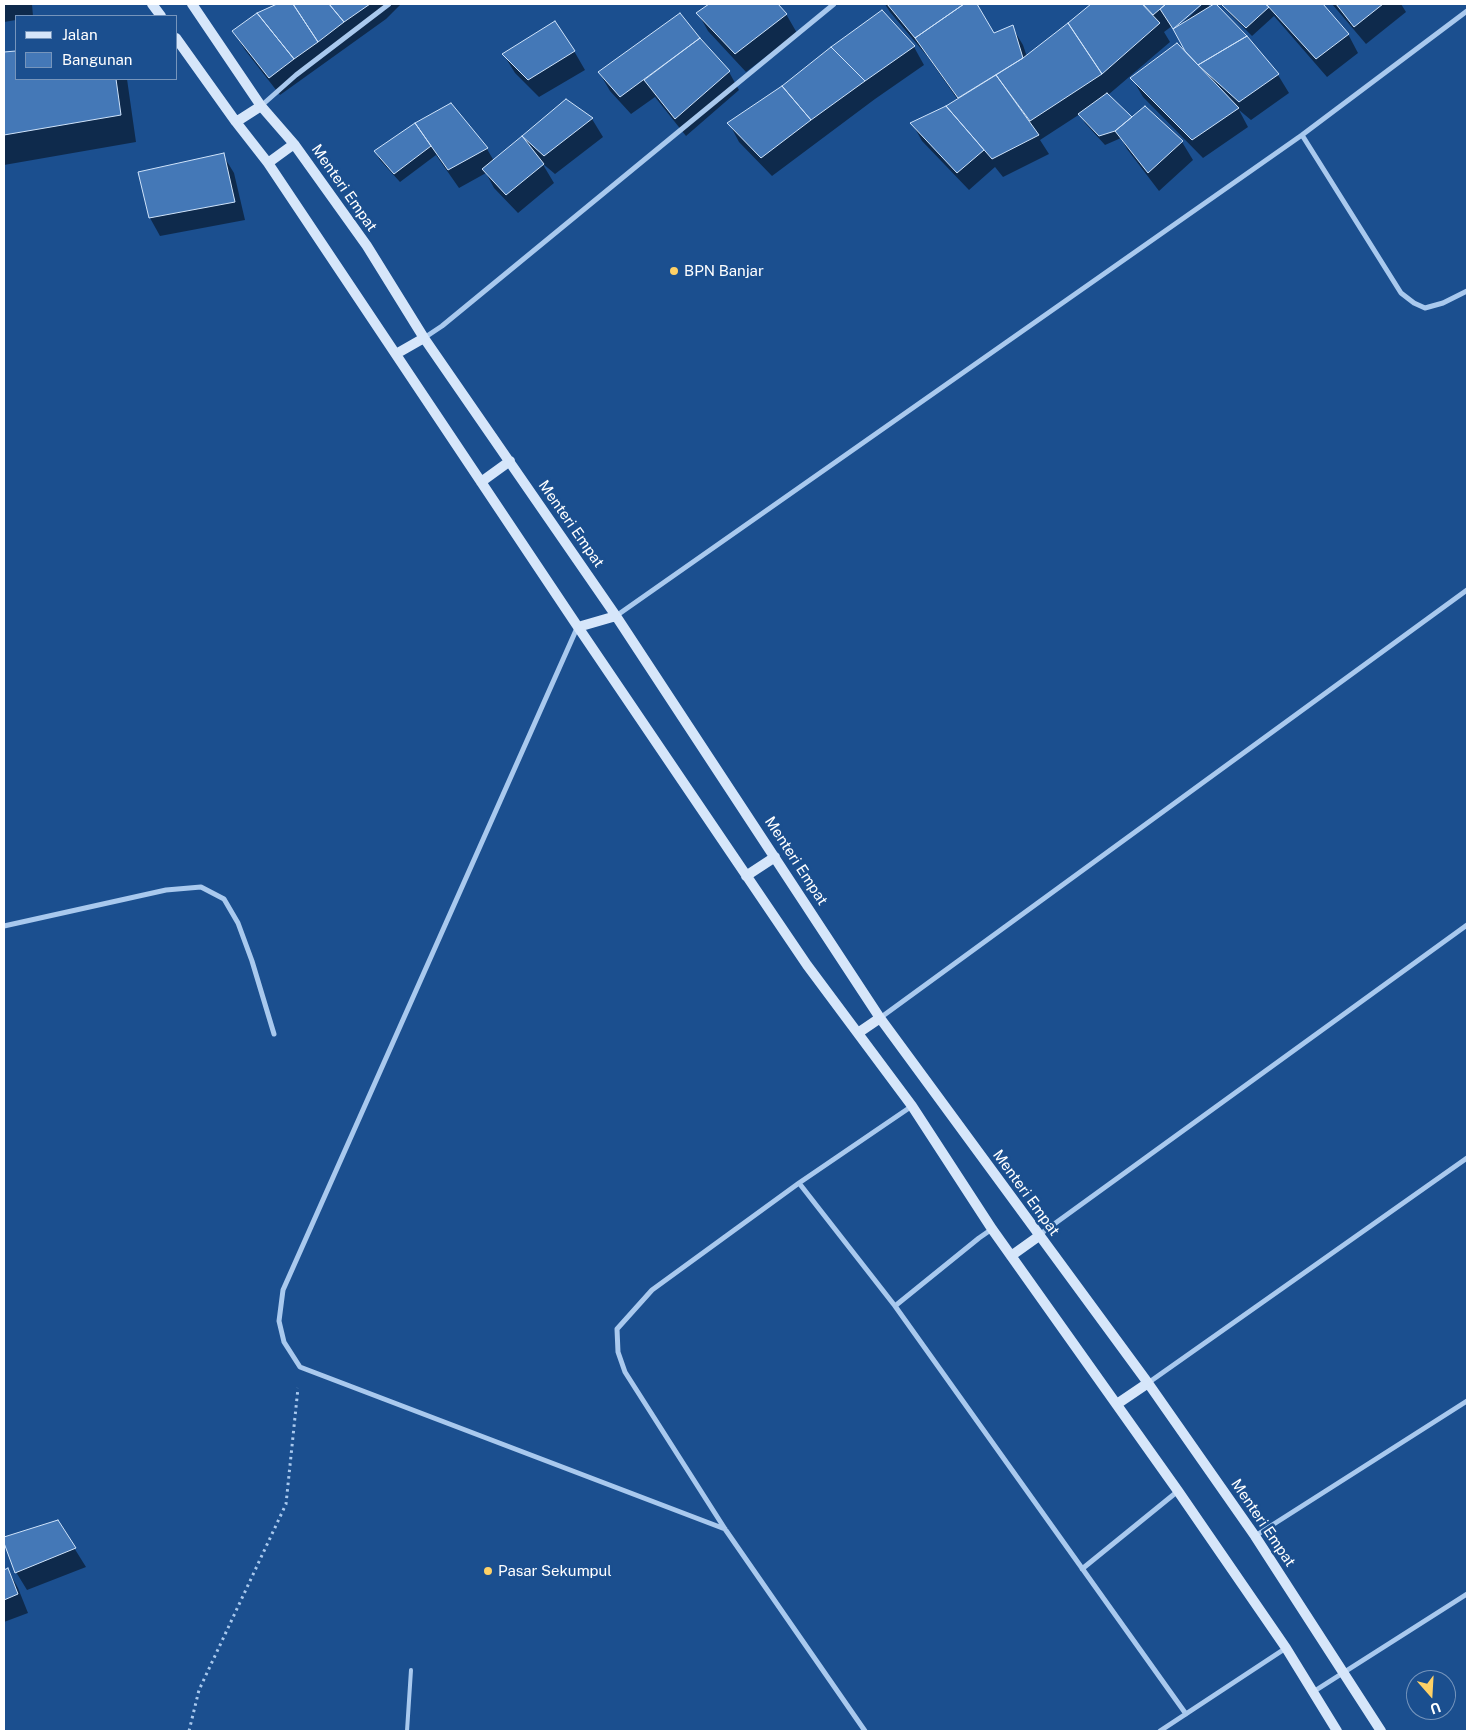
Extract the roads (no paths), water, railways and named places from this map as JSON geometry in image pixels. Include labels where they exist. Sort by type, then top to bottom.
[{"type":"street","points":[[152,4],[160,15]]},
{"type":"street","name":"Menteri Empat","points":[[192,4],[261,106],[294,144],[367,246],[424,338],[616,616],[880,1018],[1148,1383],[1255,1536],[1380,1731]]},
{"type":"street","points":[[236,122],[261,106],[296,75],[388,4]]},
{"type":"street","points":[[396,354],[424,338],[449,320],[834,4]]},
{"type":"street","points":[[725,1529],[300,1367],[284,1342],[279,1321],[283,1290],[578,627],[616,616],[1302,135],[1467,11]]},
{"type":"street","points":[[178,41],[268,163],[746,876],[807,965],[912,1106],[992,1229],[1117,1404],[1286,1648],[1338,1731]]},
{"type":"street","points":[[1302,135],[1401,293],[1424,308],[1442,303],[1467,291]]},
{"type":"street","points":[[268,163],[294,144]]},
{"type":"street","points":[[481,482],[510,461]]},
{"type":"street","points":[[858,1033],[1467,590]]},
{"type":"street","points":[[746,876],[775,857]]},
{"type":"street","points":[[4,926],[166,890],[201,887],[224,899],[238,922],[274,1034]]},
{"type":"street","points":[[1011,1256],[1467,925]]},
{"type":"street","points":[[865,1731],[725,1529],[625,1372],[618,1352],[618,1329],[652,1290],[799,1184],[912,1106]]},
{"type":"street","points":[[1117,1404],[1465,1159],[1467,1166]]},
{"type":"street","points":[[799,1184],[894,1306],[1186,1714]]},
{"type":"street","points":[[894,1306],[992,1229]]},
{"type":"street","points":[[1255,1536],[1467,1401]]},
{"type":"street","points":[[1082,1569],[1178,1491]]},
{"type":"street","points":[[1313,1692],[1467,1594]]},
{"type":"street","points":[[1160,1731],[1286,1648]]},
{"type":"lane","points":[[407,1731],[411,1670]]},
{"type":"place","name":"BPN Banjar","points":[[674,271]]},
{"type":"place","name":"Pasar Sekumpul","points":[[488,1571]]}]
